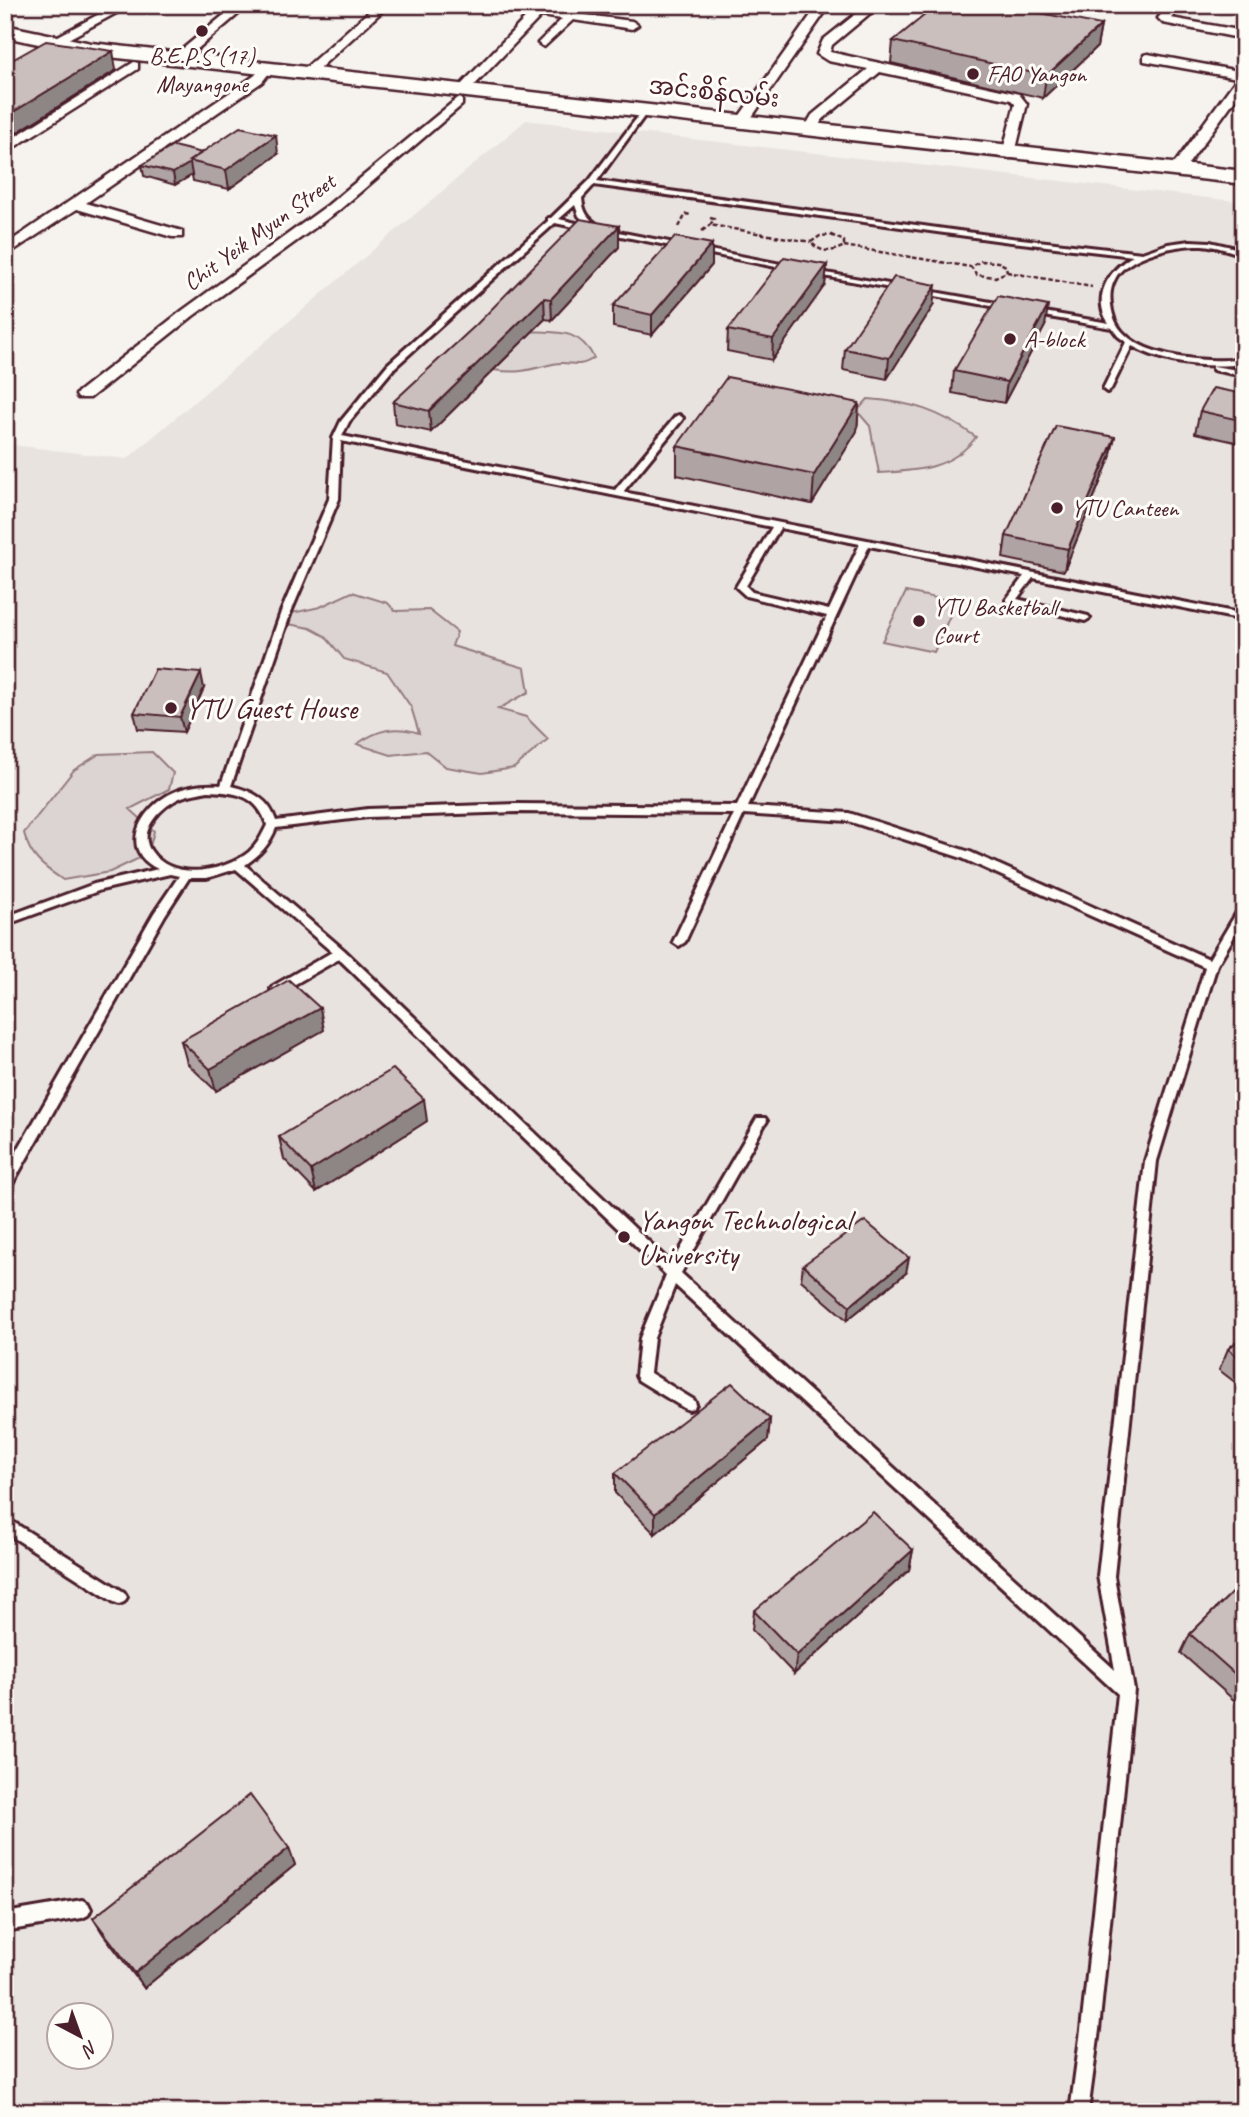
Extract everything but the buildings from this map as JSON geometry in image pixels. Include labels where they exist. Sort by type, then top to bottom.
[{"type":"main road","name":"အင်းစိန်လမ်း","points":[[11,40],[53,42],[178,59],[262,74],[641,117],[1013,169],[1244,192]]},
{"type":"main road","points":[[11,40],[134,66],[262,74]]},
{"type":"main road","name":"အင်းစိန်လမ်း","points":[[262,74],[307,73],[460,96]]},
{"type":"main road","name":"အင်းစိန်လမ်း","points":[[641,117],[742,121],[1009,154],[1244,178]]},
{"type":"street","points":[[53,42],[125,5]]},
{"type":"street","points":[[178,59],[243,5]]},
{"type":"street","points":[[307,73],[383,5]]},
{"type":"street","points":[[742,121],[824,5]]},
{"type":"street","points":[[874,5],[827,43],[823,54],[877,68],[1004,93],[1020,100],[1009,154]]},
{"type":"street","points":[[1177,5],[1164,18],[1244,35]]},
{"type":"street","points":[[542,9],[632,25]]},
{"type":"street","name":"Chit Yeik Myun Street","points":[[85,395],[178,320],[333,208],[460,96],[542,9]]},
{"type":"street","points":[[544,43],[571,16]]},
{"type":"street","points":[[1148,58],[1244,77],[1176,171]]},
{"type":"street","points":[[5,149],[134,66]]},
{"type":"street","points":[[810,129],[817,118],[877,68]]},
{"type":"street","points":[[5,252],[262,74]]},
{"type":"street","points":[[74,204],[177,234]]},
{"type":"lane","points":[[225,788],[286,612],[334,499],[337,438],[345,421],[391,366],[578,198],[641,117]]},
{"type":"lane","points":[[592,183],[1003,239],[1143,255]]},
{"type":"lane","points":[[578,198],[578,209],[587,222],[601,230]]},
{"type":"lane","points":[[551,220],[794,269]]},
{"type":"lane","points":[[1212,242],[1244,253]]},
{"type":"lane","points":[[1111,326],[1106,310],[1106,289],[1112,275],[1125,263],[1175,244],[1244,244]]},
{"type":"lane","points":[[807,271],[1111,326],[1131,341],[1158,354],[1244,374]]},
{"type":"lane","points":[[1107,389],[1131,341]]},
{"type":"lane","points":[[1188,363],[1244,361]]},
{"type":"lane","points":[[617,493],[679,418]]},
{"type":"lane","points":[[337,438],[1244,617]]},
{"type":"lane","points":[[777,525],[741,587],[749,594],[832,614]]},
{"type":"lane","points":[[679,942],[866,542]]},
{"type":"lane","points":[[1030,575],[1011,600],[1085,618]]},
{"type":"lane","points":[[225,788],[240,791],[263,804],[272,825],[263,847],[238,865],[213,872],[187,873],[171,870],[148,856],[140,835],[143,824],[162,804],[191,790],[225,788]]},
{"type":"lane","points":[[272,825],[382,812],[517,808],[740,810],[849,817],[966,855],[1211,965]]},
{"type":"lane","points":[[238,865],[340,953],[673,1274],[1126,1690]]},
{"type":"lane","points":[[5,921],[98,887],[171,870]]},
{"type":"lane","points":[[5,1184],[160,913],[187,873]]},
{"type":"lane","points":[[1079,2112],[1126,1690],[1106,1576],[1151,1161],[1211,965],[1244,910]]},
{"type":"lane","points":[[261,998],[340,953]]},
{"type":"lane","points":[[689,1404],[643,1376],[647,1338],[673,1274],[761,1121]]},
{"type":"lane","points":[[5,1524],[119,1597]]},
{"type":"lane","points":[[5,1922],[82,1909]]},
{"type":"path","points":[[685,228],[677,227],[686,214],[694,216]]},
{"type":"path","points":[[693,229],[705,231],[714,219],[702,217]]},
{"type":"path","points":[[710,225],[811,242],[817,249],[827,251],[844,246],[971,267],[977,275],[989,278],[1007,272],[1106,289]]},
{"type":"path","points":[[811,242],[816,237],[831,235],[844,241],[844,246]]},
{"type":"path","points":[[971,267],[976,262],[992,261],[1002,264],[1007,272]]},
{"type":"shaded area","name":"Yangon Technological University","points":[[526,120],[1244,202],[1244,2112],[5,2112],[5,444],[127,459]]},
{"type":"shaded area","points":[[525,331],[556,332],[573,336],[588,348],[594,358],[578,364],[559,363],[524,371],[493,370],[509,355]]},
{"type":"shaded area","points":[[868,399],[925,409],[976,437],[967,448],[945,462],[920,469],[879,473],[870,426],[857,411]]},
{"type":"shaded area","points":[[352,592],[388,603],[395,611],[429,610],[457,632],[452,646],[525,668],[529,692],[498,709],[526,717],[548,739],[514,768],[482,773],[446,767],[426,751],[391,755],[357,744],[386,730],[402,729],[419,733],[411,707],[387,672],[344,659],[325,636],[310,628],[288,624],[292,613],[320,607]]},
{"type":"shaded area","name":"YTU Basketball Court","points":[[906,592],[956,602],[934,652],[882,641]]},
{"type":"shaded area","points":[[152,752],[173,773],[169,789],[130,809],[154,831],[148,854],[110,872],[63,880],[38,860],[24,833],[74,770],[99,754]]},
{"type":"place","name":"B.E.P.S (17) Mayangone","points":[[202,31]]},
{"type":"place","name":"FAO Yangon","points":[[973,74]]},
{"type":"place","name":"A-block","points":[[1010,339]]},
{"type":"place","name":"YTU Canteen","points":[[1057,508]]},
{"type":"place","name":"YTU Basketball Court","points":[[919,621]]},
{"type":"place","name":"YTU Guest House","points":[[171,708]]},
{"type":"place","name":"Yangon Technological University","points":[[624,1237]]}]
